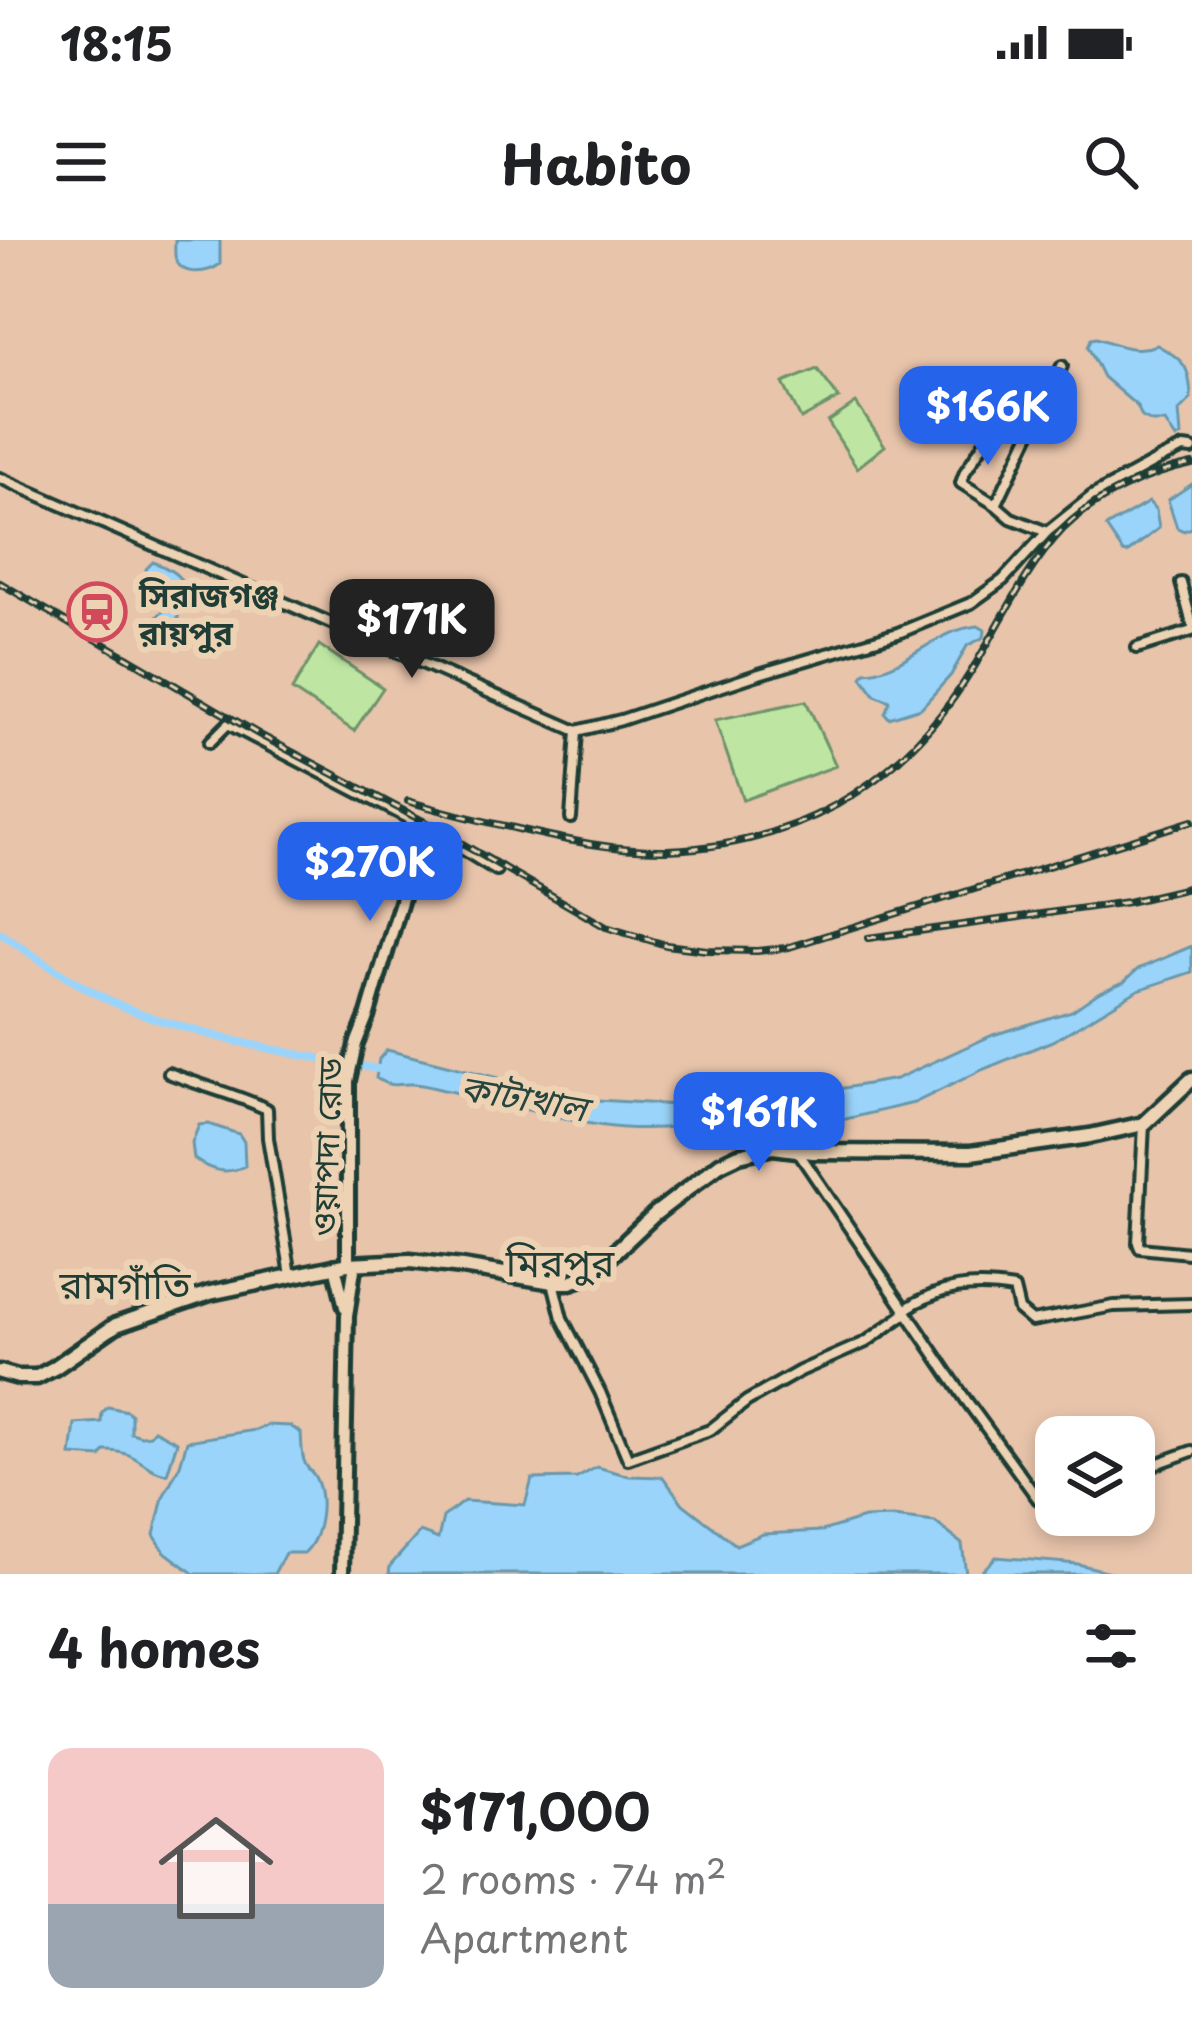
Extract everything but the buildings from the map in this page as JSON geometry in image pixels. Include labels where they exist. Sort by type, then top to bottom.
[{"type":"main road","points":[[0,1372],[37,1377],[116,1325],[210,1293],[346,1265],[410,1262],[553,1282],[582,1278],[655,1214],[739,1155],[773,1147],[971,1153],[1090,1136],[1144,1124],[1192,1079]]},
{"type":"street","points":[[995,505],[1062,367]]},
{"type":"street","points":[[994,427],[962,483],[1011,518],[1047,532]]},
{"type":"street","points":[[0,478],[577,730],[898,632],[971,603],[1003,580],[1047,532],[1092,496],[1184,448],[1192,449]]},
{"type":"street","points":[[1137,648],[1192,627],[1181,583]]},
{"type":"street","points":[[210,742],[228,724],[431,830],[496,870]]},
{"type":"street","points":[[571,818],[577,730]]},
{"type":"street","name":"ওয়াপদা রোড","points":[[342,1574],[348,1081],[415,856],[431,830]]},
{"type":"street","points":[[169,1073],[267,1108],[291,1275]]},
{"type":"street","points":[[1144,1124],[1138,1243],[1140,1248],[1189,1253]]},
{"type":"street","points":[[797,1151],[1035,1495]]},
{"type":"street","name":"ওয়াপদা রোড","points":[[346,1265],[347,1316]]},
{"type":"street","points":[[553,1282],[562,1318],[628,1459],[710,1430],[747,1402],[800,1371],[866,1342],[949,1287],[1014,1289],[1018,1310],[1032,1321],[1127,1304],[1192,1304]]},
{"type":"street","points":[[1155,1464],[1192,1451]]},
{"type":"green space","points":[[817,369],[839,398],[801,419],[783,383]]},
{"type":"green space","points":[[856,403],[885,446],[857,468],[828,422]]},
{"type":"green space","points":[[319,645],[383,688],[354,731],[292,690]]},
{"type":"green space","points":[[806,701],[836,766],[743,800],[715,720]]},
{"type":"water","points":[[175,240],[220,240],[220,264],[203,271],[184,269],[176,260]]},
{"type":"water","points":[[1096,338],[1133,348],[1157,345],[1180,360],[1191,399],[1179,411],[1181,436],[1176,439],[1165,422],[1142,417],[1137,406],[1103,377],[1088,347]]},
{"type":"water","points":[[1192,484],[1192,528],[1184,531],[1177,528],[1168,500]]},
{"type":"water","points":[[1149,502],[1156,510],[1159,528],[1123,552],[1106,527]]},
{"type":"water","points":[[153,562],[169,569],[182,584],[178,632],[172,639],[147,626],[163,611],[163,597],[147,574]]},
{"type":"water","points":[[978,626],[985,630],[984,637],[967,646],[951,675],[921,708],[889,718],[885,713],[890,701],[875,695],[862,677],[865,672],[893,665],[948,634]]},
{"type":"water","points":[[1192,946],[1192,972],[1138,990],[1055,1040],[914,1103],[846,1119],[691,1125],[687,1106],[896,1079],[993,1035],[1072,1011],[1138,969]]},
{"type":"water","points":[[387,1050],[582,1099],[677,1105],[680,1126],[651,1129],[592,1124],[426,1086],[390,1084],[376,1078],[379,1059]]},
{"type":"water","points":[[199,1125],[239,1134],[245,1166],[219,1170],[194,1159],[192,1143]]},
{"type":"water","points":[[108,1407],[131,1415],[131,1433],[150,1435],[154,1430],[177,1442],[167,1474],[116,1452],[105,1451],[101,1457],[71,1455],[75,1424],[101,1422]]},
{"type":"water","points":[[268,1425],[290,1426],[301,1433],[304,1460],[321,1497],[314,1538],[304,1553],[285,1553],[274,1574],[194,1574],[165,1552],[154,1535],[163,1497],[187,1441]]},
{"type":"water","points":[[597,1467],[629,1476],[663,1477],[683,1504],[736,1545],[763,1534],[822,1531],[864,1518],[935,1522],[962,1544],[966,1574],[389,1574],[390,1566],[420,1532],[438,1539],[443,1517],[464,1501],[525,1505],[532,1479],[577,1478]]},
{"type":"water","points":[[996,1557],[1078,1564],[1118,1574],[979,1574]]},
{"type":"waterway","name":"কাটাখাল","points":[[0,933],[79,984],[159,1020],[222,1038],[384,1070]]},
{"type":"railway","points":[[408,801],[552,837],[648,850],[716,845],[805,820],[845,800],[915,743],[946,708],[1026,577],[1063,529],[1123,488],[1192,464]]},
{"type":"railway","points":[[0,583],[260,735],[421,820],[606,927],[666,945],[707,950],[786,948],[1192,821]]},
{"type":"railway","points":[[868,938],[1128,902],[1192,887]]},
{"type":"place","name":"সিরাজগঞ্জ রায়পুর","points":[[97,612]]},
{"type":"district","name":"মিরপুর","points":[[560,1260]]},
{"type":"district","name":"রামগাঁতি","points":[[125,1282]]}]
